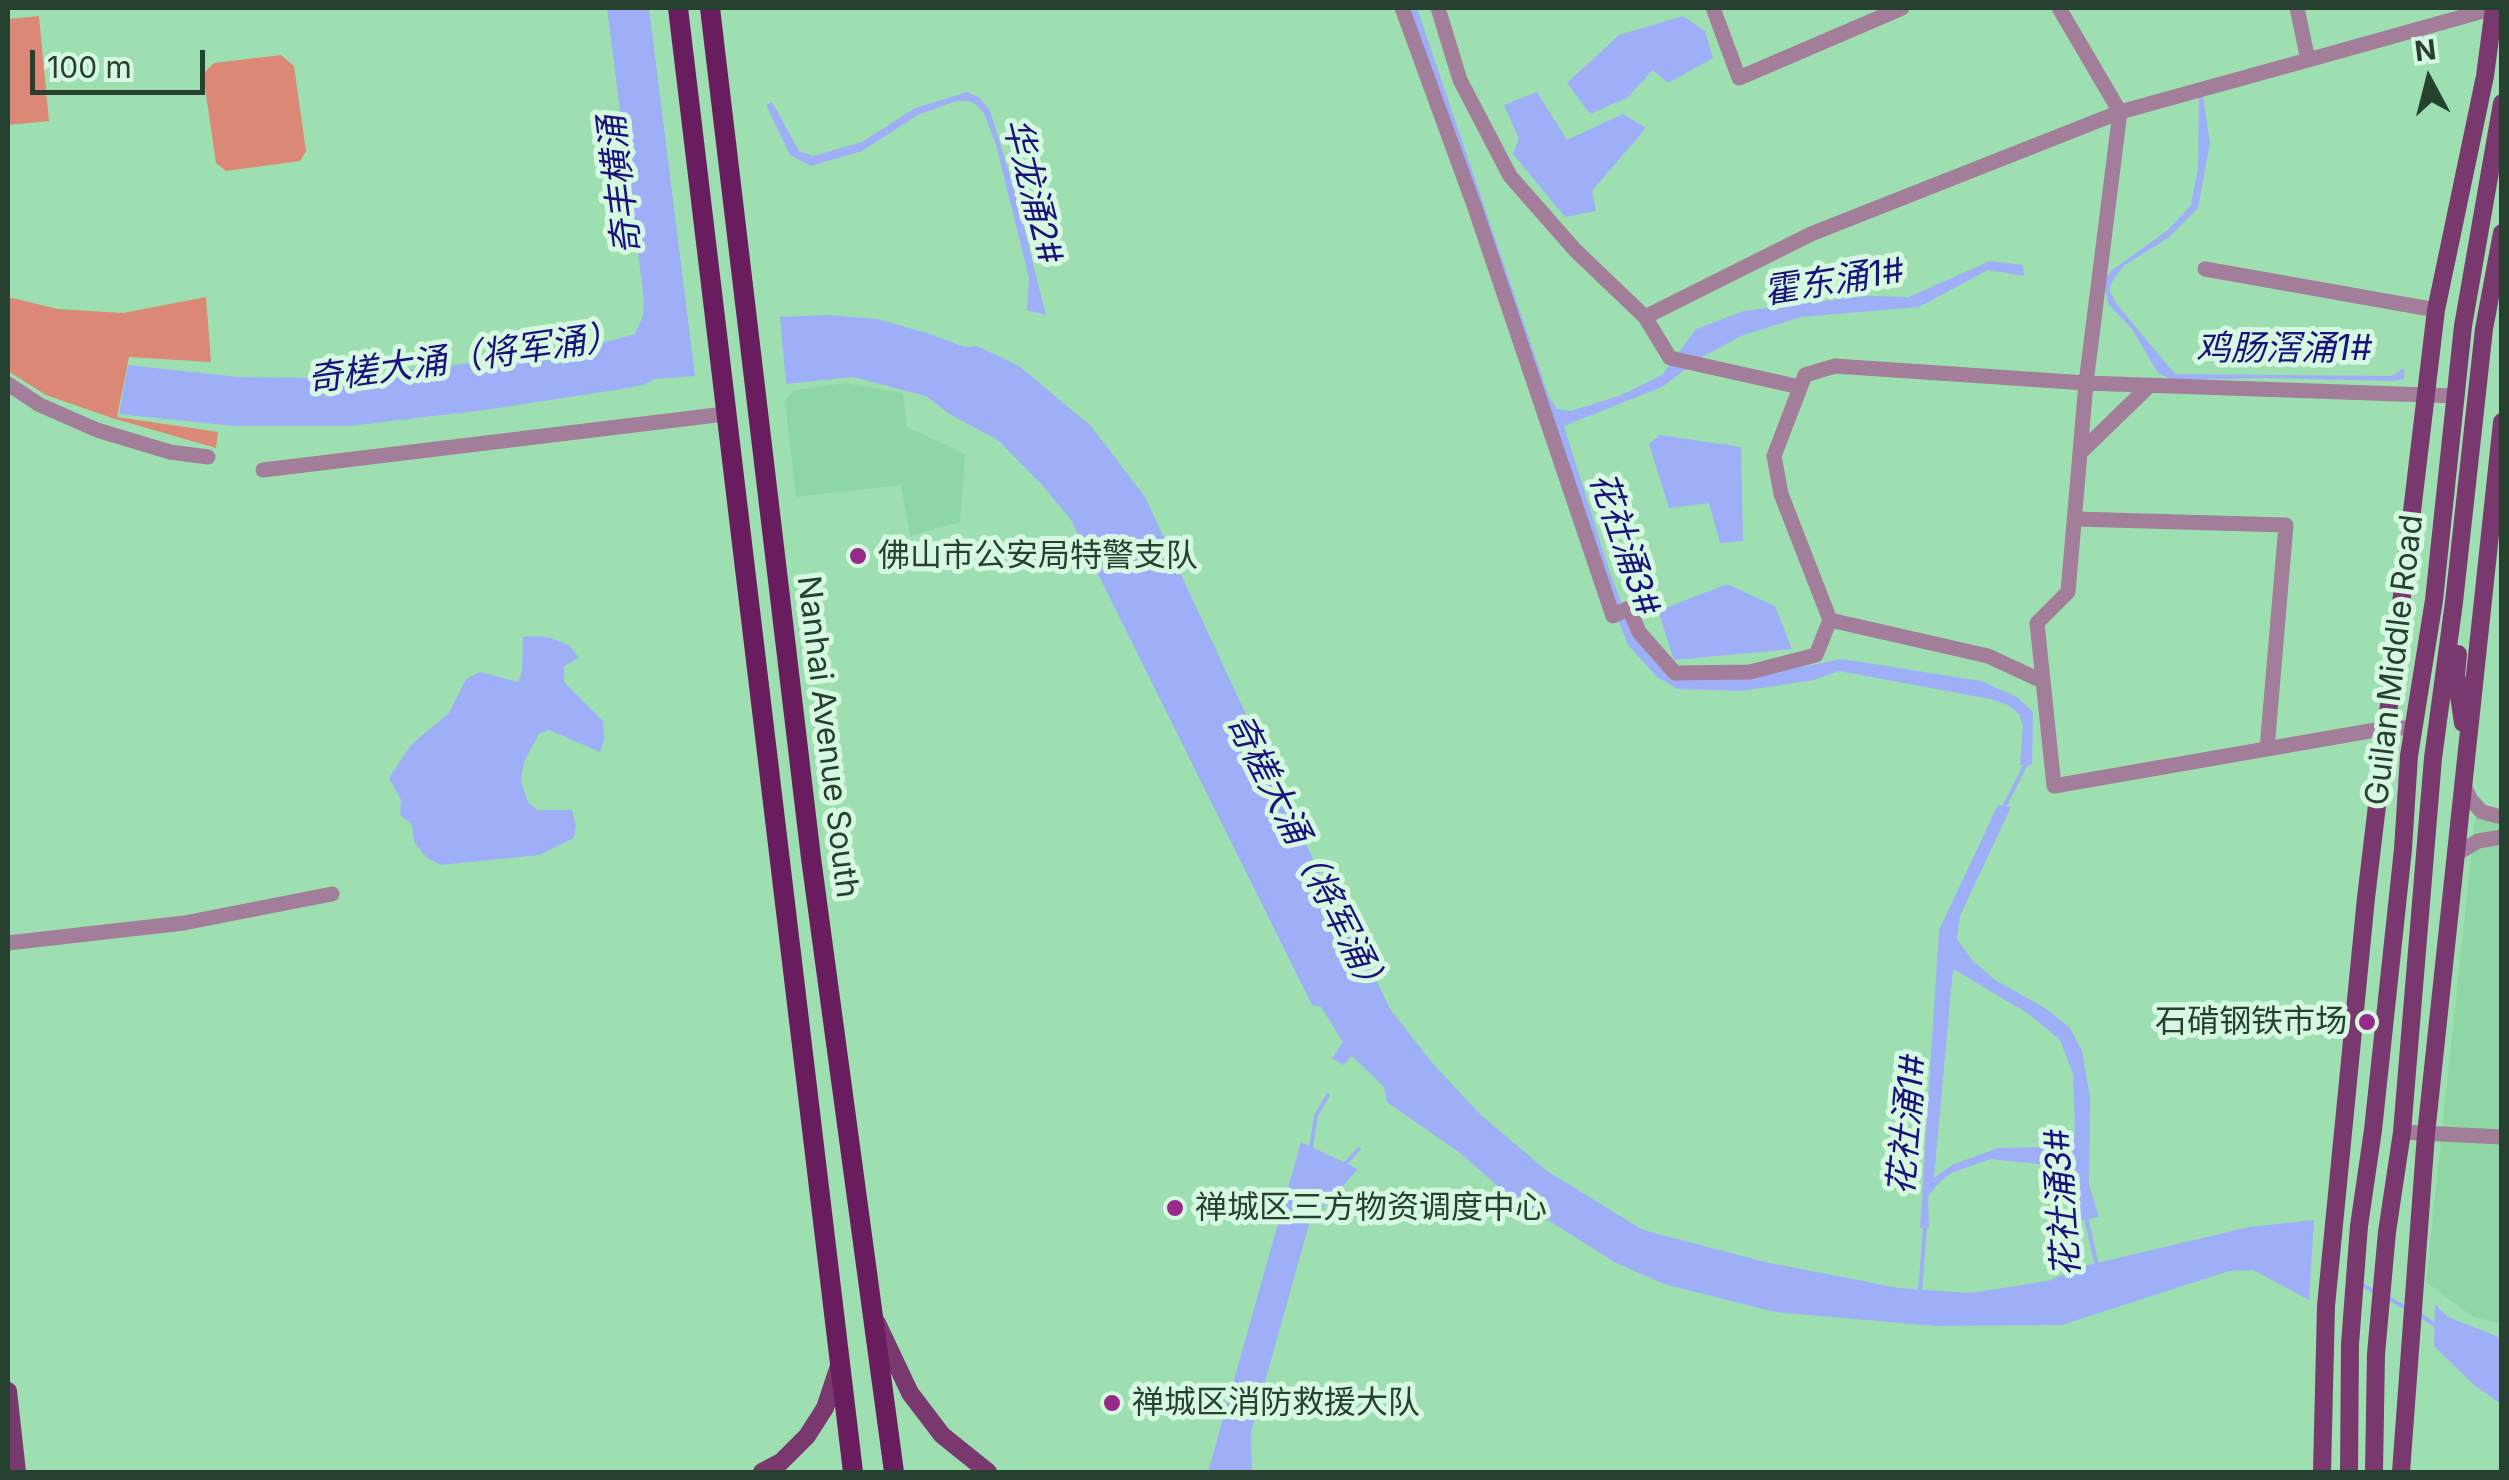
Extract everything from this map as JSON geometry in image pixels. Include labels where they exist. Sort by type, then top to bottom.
[{"type":"highway","name":"Nanhai Avenue South","points":[[678,8],[853,1472]]},
{"type":"highway","name":"Nanhai Avenue South","points":[[710,8],[808,838],[894,1472]]},
{"type":"main road","points":[[2322,1472],[2326,1306],[2333,1217],[2436,310],[2485,76],[2494,8]]},
{"type":"main road","name":"Guilan Middle Road","points":[[2349,1472],[2350,1344],[2359,1226],[2374,1130],[2414,728],[2434,600],[2463,326],[2502,103]]},
{"type":"main road","name":"Guilan Middle Road","points":[[2374,1472],[2376,1354],[2387,1232],[2402,1132],[2433,758],[2484,330],[2502,233]]},
{"type":"main road","points":[[2472,447],[2502,412]]},
{"type":"main road","points":[[2401,1472],[2426,1134],[2502,422]]},
{"type":"main road","points":[[2454,602],[2461,623],[2456,675],[2467,748]]},
{"type":"main road","points":[[2409,1056],[2446,948]]},
{"type":"main road","points":[[874,1315],[910,1393],[942,1435],[988,1472]]},
{"type":"main road","points":[[762,1472],[781,1462],[807,1436],[826,1408],[840,1363]]},
{"type":"main road","points":[[8,1391],[17,1472]]},
{"type":"street","points":[[1402,8],[1475,208],[1582,529],[1620,612],[1628,608],[1640,632],[1674,674],[1750,672],[1816,655],[1830,620],[1781,494],[1774,456],[1806,375],[1835,366],[2086,383],[2456,396]]},
{"type":"street","points":[[1438,8],[1460,80],[1510,176],[1575,250],[1645,317],[1670,358],[1800,387]]},
{"type":"street","points":[[1713,8],[1739,78],[1902,8]]},
{"type":"street","points":[[2059,8],[2120,112],[2086,383],[2068,592],[2037,623],[2054,786],[2387,728],[2414,728]]},
{"type":"street","points":[[2298,8],[2308,60]]},
{"type":"street","points":[[1645,317],[1811,234],[2120,112],[2494,8]]},
{"type":"street","points":[[2205,270],[2436,310]]},
{"type":"street","points":[[8,384],[40,404],[97,430],[170,452],[208,457]]},
{"type":"street","points":[[2080,452],[2150,385]]},
{"type":"street","points":[[262,470],[725,414]]},
{"type":"street","points":[[2075,519],[2286,525],[2267,749]]},
{"type":"street","points":[[1830,620],[1988,656],[2042,681]]},
{"type":"street","points":[[2463,784],[2482,812],[2502,818]]},
{"type":"street","points":[[2456,854],[2478,840],[2502,837]]},
{"type":"street","points":[[8,944],[184,923],[332,894]]},
{"type":"street","points":[[2402,1132],[2502,1138]]},
{"type":"shaded area","points":[[39,16],[49,121],[8,125],[8,19]]},
{"type":"shaded area","points":[[281,55],[294,66],[306,151],[300,161],[226,171],[216,163],[203,74],[214,63]]},
{"type":"shaded area","points":[[8,297],[58,309],[123,313],[206,297],[211,362],[129,357],[117,417],[218,432],[216,448],[46,395],[8,371]]},
{"type":"shaded area","points":[[845,383],[903,393],[907,427],[965,454],[960,522],[910,536],[901,485],[796,497],[785,401],[794,390]]},
{"type":"shaded area","points":[[2476,810],[2501,814],[2501,1324],[2473,1317],[2426,1282]]},
{"type":"water","points":[[607,8],[649,8],[695,376],[654,379],[644,385],[485,410],[349,426],[235,426],[119,414],[128,365],[238,377],[324,378],[587,347],[635,334],[643,316],[644,300]]},
{"type":"water","points":[[1407,8],[1417,8],[1549,397],[1557,409],[1571,411],[1619,396],[1662,375],[1696,329],[1744,311],[1864,296],[1909,297],[1990,261],[2023,265],[2024,276],[1988,270],[1919,307],[1801,317],[1741,336],[1702,357],[1662,387],[1564,426],[1610,573],[1633,632],[1664,667],[1740,679],[1842,659],[1981,681],[2017,697],[2033,712],[2032,765],[2020,765],[2023,726],[2019,714],[1990,699],[1839,671],[1814,680],[1741,691],[1678,689],[1657,677],[1628,645],[1580,521]]},
{"type":"water","points":[[1683,16],[1705,31],[1713,58],[1668,83],[1653,70],[1627,98],[1590,114],[1567,83],[1619,35]]},
{"type":"water","points":[[967,92],[980,98],[990,111],[1046,315],[1027,310],[1029,278],[996,145],[984,113],[975,104],[956,101],[918,115],[862,151],[811,166],[790,155],[766,105],[772,102],[799,151],[813,156],[862,142],[915,108]]},
{"type":"water","points":[[1537,92],[1567,140],[1623,114],[1646,128],[1592,191],[1596,211],[1565,217],[1513,154],[1519,139],[1504,105]]},
{"type":"water","points":[[2203,96],[2210,143],[2198,208],[2168,238],[2125,265],[2109,289],[2115,302],[2175,374],[2392,376],[2404,368],[2404,379],[2173,380],[2158,373],[2132,329],[2109,305],[2103,282],[2111,271],[2168,230],[2191,205],[2198,168],[2199,98]]},
{"type":"water","points":[[829,315],[877,319],[965,347],[977,346],[1019,366],[1091,426],[1145,497],[1328,891],[1390,1009],[1434,1065],[1481,1115],[1547,1171],[1643,1230],[1765,1262],[1899,1288],[1970,1293],[2048,1281],[2084,1266],[2249,1227],[2314,1220],[2309,1300],[2253,1270],[2229,1271],[2062,1325],[1936,1326],[1775,1312],[1664,1284],[1616,1263],[1508,1195],[1460,1153],[1387,1102],[1384,1087],[1352,1056],[1343,1065],[1332,1058],[1343,1042],[1321,1007],[1312,1005],[1071,520],[1043,486],[998,440],[951,415],[926,396],[853,377],[786,384],[780,317]]},
{"type":"water","points":[[1660,435],[1741,447],[1743,541],[1720,543],[1709,503],[1669,508],[1649,444]]},
{"type":"water","points":[[1727,584],[1775,606],[1792,649],[1674,660],[1658,611]]},
{"type":"water","points":[[534,636],[570,646],[579,658],[564,666],[564,682],[603,721],[600,752],[549,730],[539,734],[524,762],[521,781],[528,802],[537,810],[572,810],[574,838],[539,855],[441,865],[427,858],[414,842],[412,824],[400,815],[401,800],[389,778],[411,745],[449,713],[466,679],[480,672],[518,682],[523,637]]},
{"type":"water","points":[[1998,805],[2011,807],[1960,916],[1957,939],[1973,961],[1995,980],[2045,1008],[2070,1028],[2082,1051],[2090,1097],[2089,1184],[2099,1217],[2075,1222],[2069,1175],[2048,1165],[1990,1159],[1951,1173],[1937,1185],[1928,1196],[1929,1228],[1920,1228],[1939,930]],"holes":[[[1953,969],[2029,1014],[2060,1040],[2073,1074],[2074,1137],[2055,1147],[1998,1148],[1952,1165],[1934,1178]]]},
{"type":"water","points":[[1301,1142],[1358,1169],[1310,1221],[1251,1432],[1252,1472],[1208,1472]]},
{"type":"water","points":[[2435,1304],[2448,1317],[2501,1338],[2501,1404],[2474,1385],[2434,1346]]},
{"type":"waterway","name":"花社涌3#","points":[[2003,809],[2026,764]]},
{"type":"waterway","points":[[1311,1148],[1316,1116],[1328,1095]]},
{"type":"waterway","points":[[1344,1165],[1359,1149]]},
{"type":"waterway","name":"花社涌3#","points":[[2086,1217],[2097,1266]]},
{"type":"waterway","name":"花社涌1#","points":[[1920,1292],[1925,1227]]},
{"type":"waterway","name":"奇槎大涌（将军涌）","points":[[2359,1283],[2377,1293]]},
{"type":"waterway","name":"奇槎大涌（将军涌）","points":[[2386,1297],[2408,1309]]},
{"type":"waterway","name":"奇槎大涌（将军涌）","points":[[2417,1313],[2438,1327]]},
{"type":"place","name":"佛山市公安局特警支队","points":[[858,556]]},
{"type":"place","name":"石𬒔钢铁市场","points":[[2367,1022]]},
{"type":"place","name":"禅城区三方物资调度中心","points":[[1175,1208]]},
{"type":"place","name":"禅城区消防救援大队","points":[[1112,1403]]},
{"type":"water label","name":"奇丰横涌","points":[[621,185]]},
{"type":"water label","name":"华龙涌2#","points":[[1032,191]]},
{"type":"water label","name":"霍东涌1#","points":[[1834,282]]},
{"type":"water label","name":"鸡肠滘涌1#","points":[[2284,349]]}]
